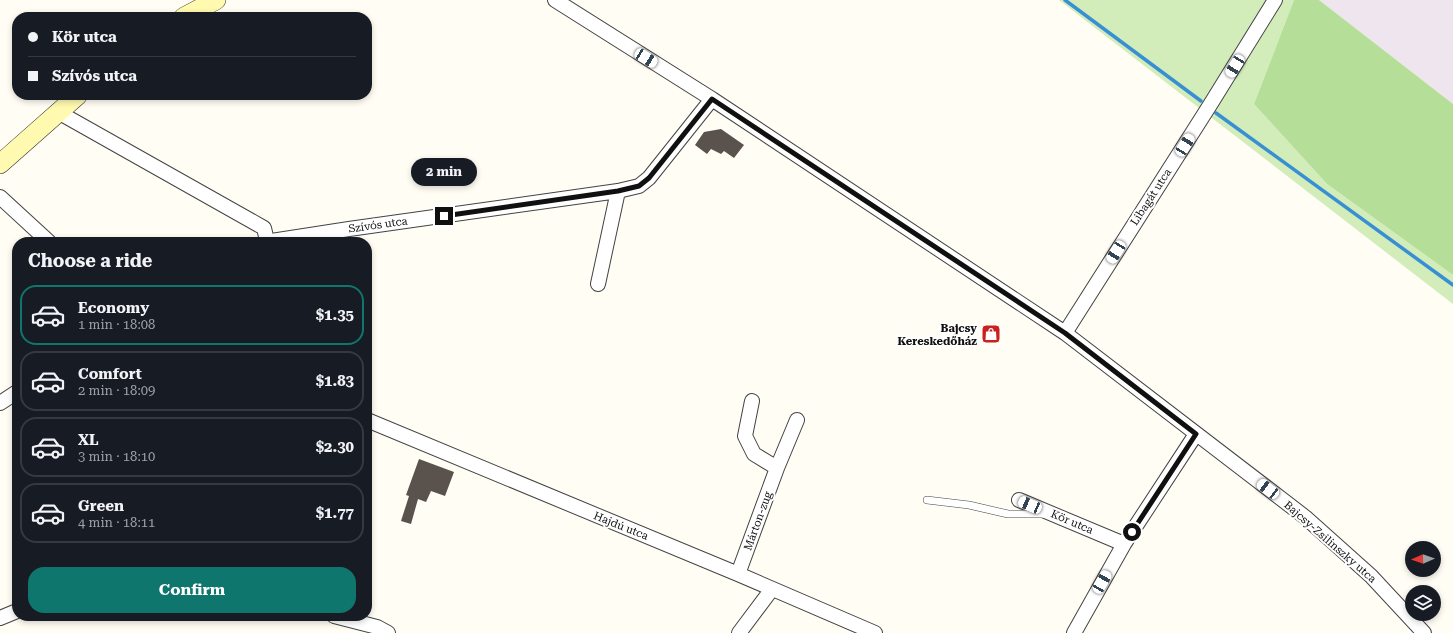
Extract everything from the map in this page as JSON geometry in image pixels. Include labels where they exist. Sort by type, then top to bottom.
[{"type":"main road","points":[[193,12],[216,0]]},
{"type":"main road","points":[[0,164],[72,100]]},
{"type":"street","name":"Bajcsy-Zsilinszky utca","points":[[555,0],[712,99],[1065,333],[1305,517],[1371,576],[1424,633]]},
{"type":"street","name":"Libagát utca","points":[[1065,333],[1275,0]]},
{"type":"street","name":"Szívós utca","points":[[301,237],[618,191],[639,186],[649,178],[712,99]]},
{"type":"street","name":"Szívós utca","points":[[58,112],[264,228],[265,237]]},
{"type":"street","points":[[598,284],[618,191]]},
{"type":"street","points":[[0,197],[44,237]]},
{"type":"street","points":[[0,403],[12,395]]},
{"type":"street","points":[[752,401],[745,436],[754,454],[777,468]]},
{"type":"street","name":"Márton-zug","points":[[738,574],[777,468],[797,420]]},
{"type":"street","name":"Hajdú utca","points":[[372,422],[738,574],[875,633]]},
{"type":"street","points":[[1074,633],[1124,544],[1196,434]]},
{"type":"street","name":"Kör utca","points":[[1019,500],[1124,544]]},
{"type":"street","points":[[739,633],[772,589]]},
{"type":"street","points":[[0,618],[12,613]]},
{"type":"street","points":[[354,621],[377,627],[388,633]]},
{"type":"lane","points":[[927,500],[970,505],[1008,514],[1053,514]]},
{"type":"shaded area","points":[[1319,0],[1453,0],[1453,104]]},
{"type":"green space","points":[[1059,0],[1294,0],[1254,104],[1327,184],[1453,275],[1453,304]]},
{"type":"green space","points":[[1294,0],[1319,0],[1453,104],[1453,275],[1327,184],[1254,104]]},
{"type":"building","points":[[721,129],[744,145],[734,158],[724,151],[721,154],[711,149],[707,154],[695,145],[704,132]]},
{"type":"building","points":[[419,459],[454,472],[445,496],[431,491],[426,502],[418,499],[411,524],[401,521],[409,496],[406,495]]},
{"type":"waterway","points":[[1065,0],[1201,101]]},
{"type":"waterway","points":[[1216,113],[1453,285]]},
{"type":"place","name":"Bajcsy Kereskedőház","points":[[991,334]]},
{"type":"route","points":[[444,216],[618,191],[639,186],[649,178],[712,99],[1065,333],[1196,434],[1132,532]]}]
